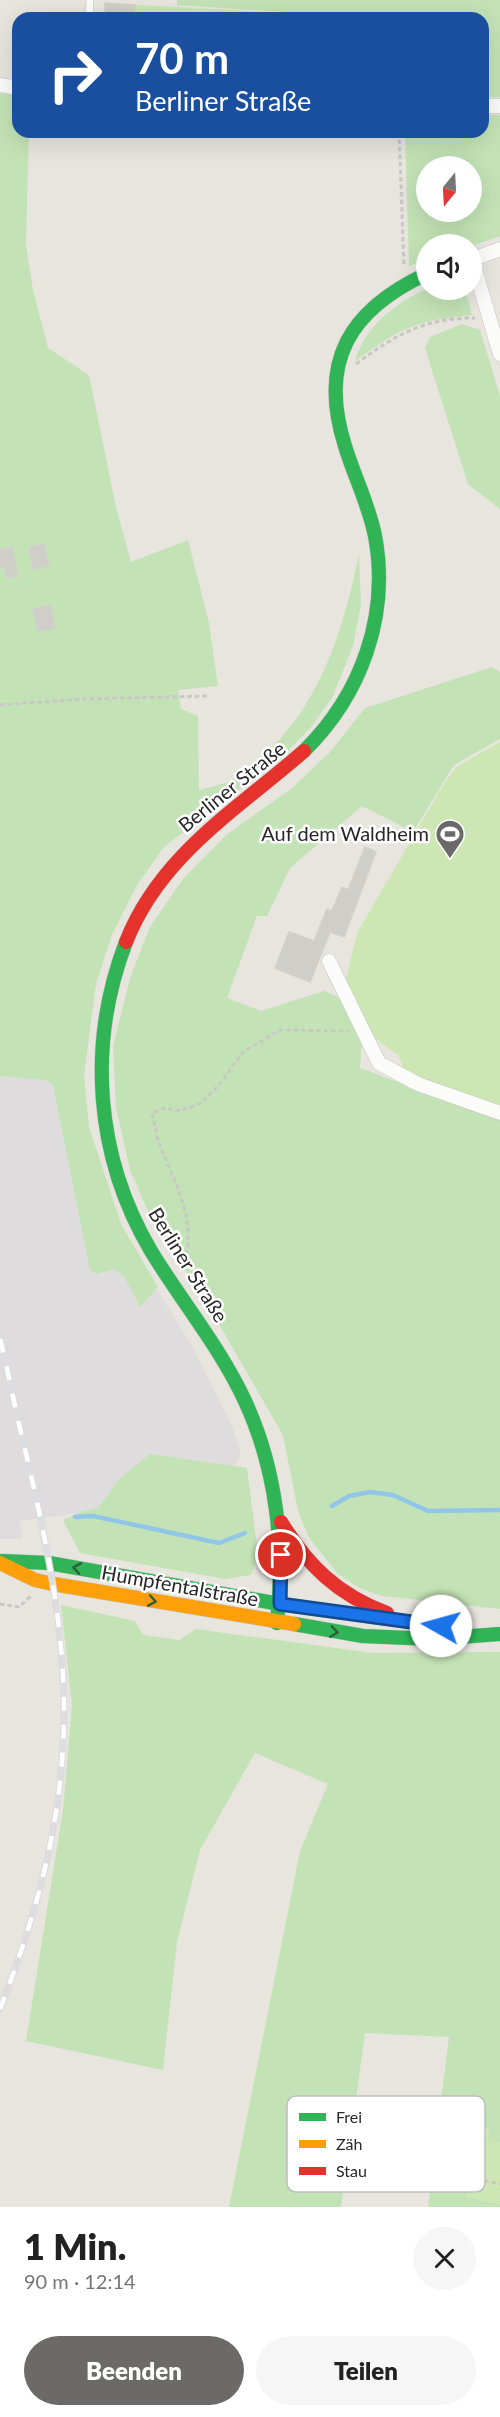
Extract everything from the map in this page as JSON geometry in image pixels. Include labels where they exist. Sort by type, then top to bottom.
[{"type":"street","points":[[482,256],[500,249]]},
{"type":"street","name":"Berliner Straße","points":[[277,1623],[282,1573],[279,1518],[248,1408],[234,1378],[142,1235],[119,1181],[104,1119],[100,1051],[107,1002],[120,954],[150,895],[191,844],[224,814],[289,767],[317,741],[342,709],[364,664],[376,614],[377,552],[371,522],[341,435],[334,399],[335,380],[346,344],[366,313],[378,299],[416,279]]},
{"type":"street","points":[[482,294],[500,354]]},
{"type":"street","points":[[329,961],[380,1064],[418,1084],[500,1113]]},
{"type":"street","points":[[279,1518],[301,1556],[345,1594],[373,1608],[421,1624]]},
{"type":"street","name":"Humpfentalstraße","points":[[0,1562],[49,1563],[280,1604],[500,1634]]},
{"type":"street","name":"Humpfentalstraße","points":[[0,1562],[35,1580],[53,1584],[363,1636],[432,1639],[500,1634]]},
{"type":"path","points":[[399,138],[404,255]]},
{"type":"path","points":[[335,380],[396,335],[434,321],[489,318]]},
{"type":"path","points":[[0,705],[71,699],[207,696]]},
{"type":"path","points":[[184,1264],[189,1251],[183,1203],[175,1176],[160,1144],[152,1113],[165,1108],[180,1111],[201,1103],[219,1085],[243,1052],[280,1030],[364,1031]]},
{"type":"path","points":[[0,1604],[19,1607],[34,1593]]},
{"type":"path","points":[[485,2181],[500,2184]]},
{"type":"shaded area","points":[[0,1057],[66,1075],[126,1241],[191,1344],[232,1426],[241,1454],[231,1475],[99,1510],[20,1521],[22,1539],[0,1539]]},
{"type":"green space","points":[[177,0],[500,0],[500,97],[489,97],[489,12],[283,12],[177,5]]},
{"type":"green space","points":[[135,5],[271,12],[134,12]]},
{"type":"green space","points":[[0,93],[12,95],[12,138],[29,138],[26,244],[33,290],[48,348],[89,375],[116,507],[131,562],[188,540],[209,623],[218,686],[178,690],[181,709],[198,716],[199,790],[236,778],[252,765],[275,744],[311,696],[336,642],[359,554],[361,604],[353,646],[333,696],[312,726],[282,757],[164,847],[137,885],[112,935],[96,984],[84,1076],[89,1127],[121,1224],[158,1287],[140,1307],[125,1278],[115,1269],[96,1274],[90,1270],[53,1085],[45,1080],[0,1076]]},
{"type":"green space","points":[[489,115],[500,115],[500,236],[482,242],[482,234],[416,234],[416,264],[409,266],[405,138],[489,138]]},
{"type":"green space","points":[[416,294],[416,300],[468,300],[472,315],[421,323],[397,334],[355,361],[373,327],[392,309]]},
{"type":"green space","points":[[462,324],[480,330],[500,396],[500,509],[468,484],[425,348],[430,337]]},
{"type":"green space","points":[[492,667],[500,672],[500,739],[454,765],[413,832],[362,806],[290,868],[267,916],[257,916],[227,998],[261,1011],[324,991],[341,998],[362,1037],[360,1068],[500,1120],[500,1609],[382,1596],[360,1588],[338,1574],[309,1538],[298,1511],[283,1435],[202,1295],[153,1223],[130,1170],[116,1108],[113,1046],[130,978],[150,927],[183,879],[226,835],[292,788],[330,752],[365,708]]},
{"type":"green space","name":"Auf dem Waldheim","points":[[500,742],[500,1105],[405,1074],[399,1056],[373,1037],[346,980],[357,933],[442,787],[456,767]]},
{"type":"green space","points":[[150,1454],[247,1468],[258,1553],[251,1575],[225,1579],[80,1553],[63,1520],[80,1512],[98,1508],[119,1479]]},
{"type":"green space","points":[[61,1605],[135,1621],[143,1635],[179,1640],[196,1629],[373,1653],[500,1652],[500,2143],[487,2140],[489,2129],[485,2128],[485,2096],[442,2096],[449,2037],[365,2033],[356,2096],[287,2096],[287,2192],[343,2192],[341,2207],[229,2207],[300,1851],[328,1784],[255,1753],[200,1850],[177,1942],[163,2070],[26,2041],[63,1810],[72,1705]]},
{"type":"green space","points":[[485,2128],[489,2129],[488,2140],[500,2143],[500,2204],[467,2197],[468,2192],[485,2192]]},
{"type":"green space","points":[[430,2192],[468,2192],[467,2197],[500,2204],[500,2207],[428,2207]]},
{"type":"building","points":[[105,3],[135,5],[134,12],[105,12]]},
{"type":"building","points":[[44,544],[49,566],[33,569],[29,547]]},
{"type":"building","points":[[12,547],[18,576],[7,578],[4,567],[0,568],[0,550]]},
{"type":"building","points":[[51,605],[55,628],[38,632],[33,609]]},
{"type":"building","points":[[365,847],[376,852],[344,937],[330,932],[310,982],[275,968],[289,932],[314,941],[327,909],[332,911],[342,887],[348,890]]},
{"type":"waterway","points":[[332,1506],[349,1496],[370,1492],[393,1495],[428,1511],[500,1510]]},
{"type":"waterway","points":[[75,1517],[93,1516],[219,1543],[245,1533]]},
{"type":"railway","points":[[0,1339],[48,1556],[59,1632],[64,1708],[60,1780],[50,1847],[33,1913],[0,2009]]},
{"type":"traffic: fast","points":[[304,751],[324,729],[341,705],[355,679],[366,653],[374,624],[378,595],[379,566],[375,536],[345,446],[338,416],[336,388],[339,364],[347,342],[360,322],[377,304],[416,279]]},
{"type":"traffic: fast","points":[[126,942],[114,981],[106,1020],[102,1060],[103,1099],[108,1138],[118,1177],[132,1215],[151,1251],[224,1362],[256,1427],[265,1454],[276,1510],[280,1566],[277,1623]]},
{"type":"traffic: fast","points":[[2,1561],[49,1563],[280,1604],[461,1629]]},
{"type":"traffic: fast","points":[[294,1624],[363,1636],[432,1639],[500,1634]]},
{"type":"traffic: slow","points":[[0,1563],[35,1580],[53,1584],[294,1624]]},
{"type":"traffic: jam","points":[[126,942],[141,911],[159,884],[180,859],[228,814],[304,751]]},
{"type":"traffic: jam","points":[[281,1522],[302,1552],[326,1577],[339,1588],[369,1606],[387,1613]]},
{"type":"place","name":"Auf dem Waldheim","points":[[450,860]]},
{"type":"route","points":[[281,1555],[280,1604],[441,1626]]}]
